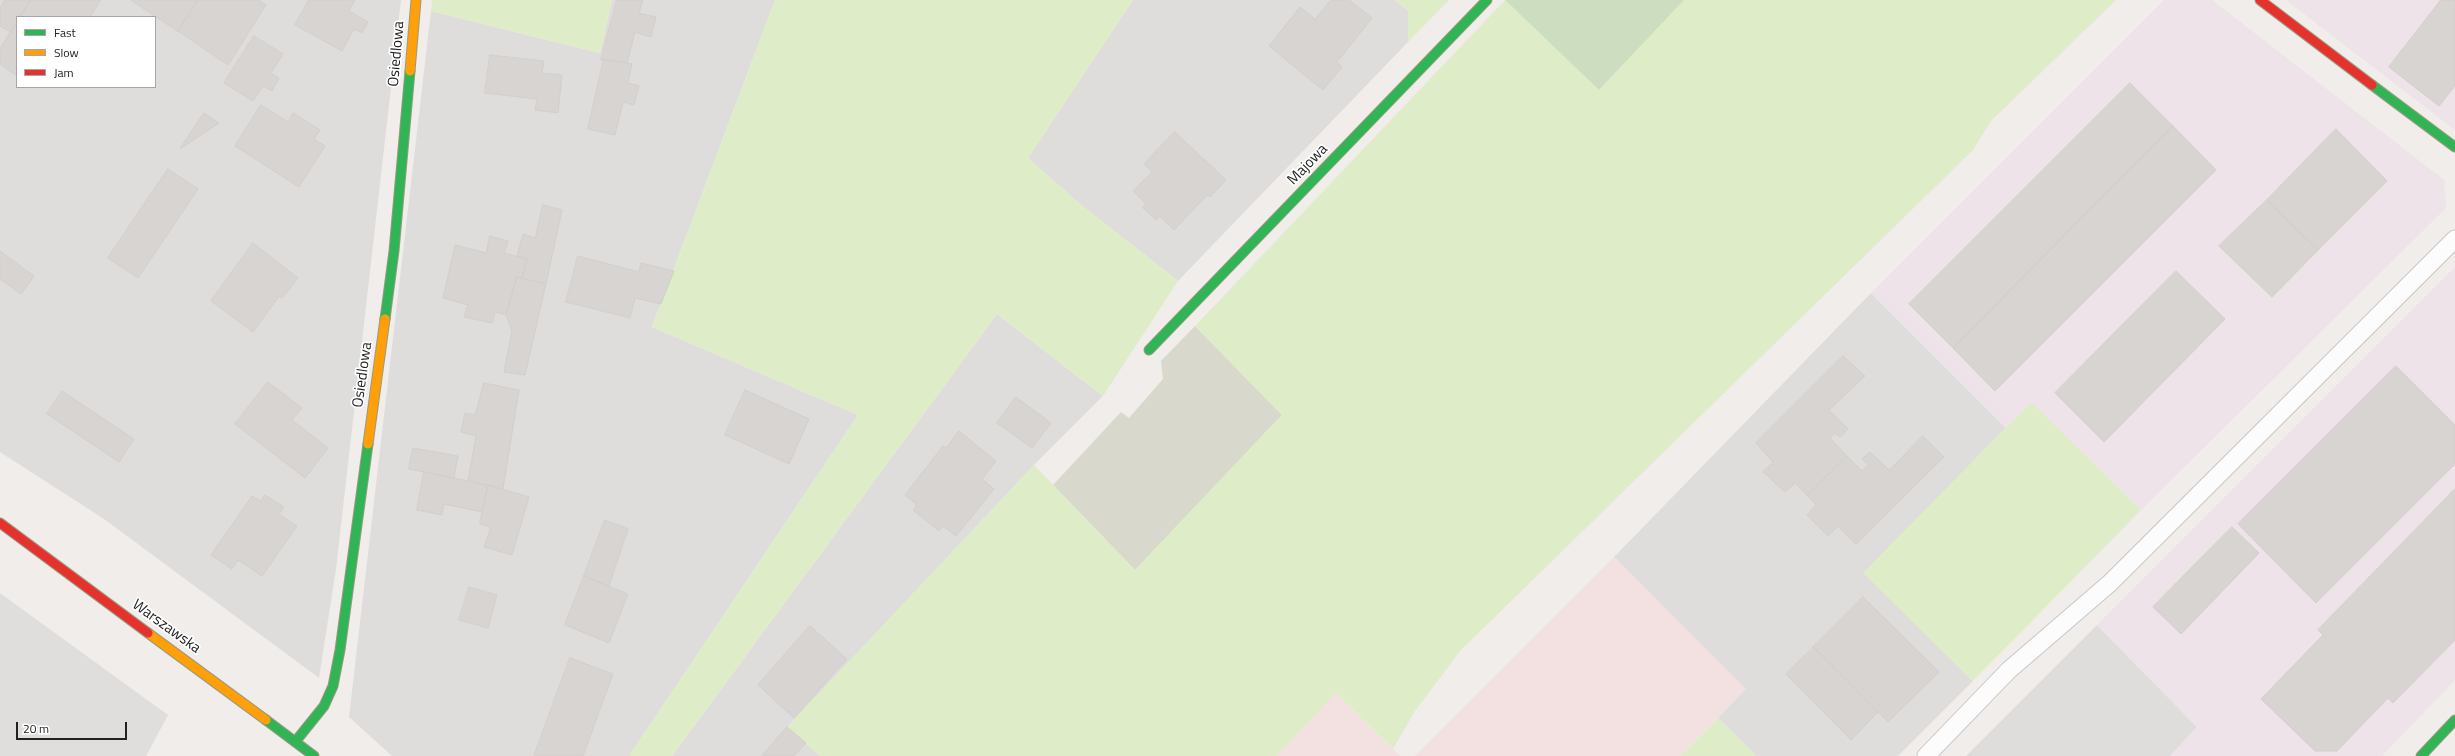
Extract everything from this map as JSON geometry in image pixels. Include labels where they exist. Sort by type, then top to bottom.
[{"type":"street","name":"Osiedlowa","points":[[295,742],[324,706],[333,686],[340,650],[394,251],[416,0]]},
{"type":"street","name":"Majowa","points":[[1149,350],[1487,0]]},
{"type":"street","points":[[2260,0],[2455,147]]},
{"type":"street","name":"Warszawska","points":[[0,523],[314,756]]},
{"type":"street","points":[[2421,756],[2455,720]]},
{"type":"lane","points":[[1926,756],[2009,670],[2110,583],[2455,239]]},
{"type":"shaded area","points":[[0,0],[401,0],[336,569],[319,678],[104,519],[0,452]]},
{"type":"shaded area","points":[[612,0],[775,0],[652,327],[858,415],[629,756],[392,756],[349,717],[431,11],[600,53]]},
{"type":"shaded area","points":[[1133,0],[1394,0],[1408,10],[1408,42],[1178,281],[1081,205],[1028,158]]},
{"type":"shaded area","points":[[2164,0],[2212,0],[2444,180],[2446,208],[2141,510],[2031,402],[2006,428],[1871,293]]},
{"type":"shaded area","points":[[2286,0],[2455,0],[2455,130]]},
{"type":"shaded area","points":[[2455,267],[2455,680],[2382,756],[2170,756],[2197,727],[2097,625]]},
{"type":"shaded area","points":[[1871,293],[2006,428],[1864,573],[1973,681],[1898,756],[1756,756],[1718,718],[1745,689],[1614,557]]},
{"type":"shaded area","points":[[997,314],[1103,396],[1034,465],[788,727],[820,756],[672,756]]},
{"type":"shaded area","points":[[1195,326],[1282,415],[1135,570],[1053,485],[1121,412],[1129,418],[1163,379],[1161,361]]},
{"type":"shaded area","points":[[1614,557],[1746,689],[1680,756],[1415,756]]},
{"type":"shaded area","points":[[0,593],[168,715],[146,756],[0,756]]},
{"type":"shaded area","points":[[2097,625],[2197,727],[2170,756],[1966,756]]},
{"type":"shaded area","points":[[1336,693],[1400,756],[1276,756]]},
{"type":"green space","points":[[432,0],[612,0],[600,53],[431,11]]},
{"type":"green space","points":[[775,0],[1133,0],[1028,158],[1081,205],[1178,281],[1103,396],[997,314],[672,756],[629,756],[858,415],[652,327]]},
{"type":"green space","points":[[1394,0],[1449,0],[1408,42],[1408,10]]},
{"type":"green space","points":[[1505,0],[1599,90],[1684,0],[2116,0],[1991,121],[1973,150],[1461,650],[1415,711],[1393,749],[1336,693],[1276,756],[820,756],[787,727],[1034,465],[1135,570],[1282,415],[1195,326]]},
{"type":"green space","points":[[1505,0],[1684,0],[1599,90]]},
{"type":"green space","points":[[2031,402],[2141,510],[1973,681],[1863,573]]},
{"type":"green space","points":[[1718,718],[1756,756],[1680,756]]},
{"type":"building","points":[[5,0],[31,0],[21,16],[16,16],[16,24],[11,32],[0,26],[0,8]]},
{"type":"building","points":[[31,0],[101,0],[91,16],[21,16]]},
{"type":"building","points":[[131,0],[198,0],[178,31]]},
{"type":"building","points":[[198,0],[259,0],[266,5],[228,65],[178,31]]},
{"type":"building","points":[[309,0],[355,0],[349,11],[368,22],[362,33],[354,29],[342,51],[295,25]]},
{"type":"building","points":[[617,0],[643,0],[639,13],[656,17],[651,37],[635,32],[627,63],[601,60]]},
{"type":"building","points":[[1331,0],[1349,0],[1372,18],[1337,62],[1342,67],[1323,90],[1269,46],[1300,7],[1315,19]]},
{"type":"building","points":[[2441,0],[2455,0],[2455,86],[2439,106],[2389,67]]},
{"type":"building","points":[[16,24],[16,75],[0,64],[0,49]]},
{"type":"building","points":[[254,36],[283,54],[271,73],[279,78],[272,91],[263,86],[253,101],[224,83]]},
{"type":"building","points":[[490,55],[544,61],[542,73],[562,75],[558,113],[535,110],[537,99],[485,93]]},
{"type":"building","points":[[604,59],[632,64],[628,83],[639,86],[634,105],[623,102],[615,135],[588,129]]},
{"type":"building","points":[[2130,83],[2173,126],[1953,348],[1909,304]]},
{"type":"building","points":[[261,105],[288,122],[293,113],[320,130],[314,139],[325,146],[299,187],[235,146]]},
{"type":"building","points":[[204,113],[219,123],[180,149]]},
{"type":"building","points":[[2173,126],[2216,170],[1995,391],[1953,348]]},
{"type":"building","points":[[2336,129],[2387,181],[2318,250],[2267,200]]},
{"type":"building","points":[[1175,132],[1226,180],[1210,197],[1207,195],[1174,230],[1160,216],[1156,220],[1143,208],[1146,204],[1133,191],[1152,172],[1144,164]]},
{"type":"building","points":[[168,169],[198,189],[138,278],[108,258]]},
{"type":"building","points":[[2267,200],[2318,250],[2272,297],[2219,246]]},
{"type":"building","points":[[543,205],[562,210],[546,284],[522,278],[527,259],[517,256],[523,234],[535,238]]},
{"type":"building","points":[[490,236],[508,241],[504,253],[527,259],[522,278],[517,277],[506,315],[495,312],[492,323],[464,317],[468,305],[443,298],[455,245],[486,253]]},
{"type":"building","points":[[253,243],[298,278],[282,298],[279,296],[253,332],[211,301]]},
{"type":"building","points":[[0,251],[34,276],[21,294],[0,279]]},
{"type":"building","points":[[578,256],[639,272],[641,263],[674,271],[661,304],[635,298],[630,318],[566,302]]},
{"type":"building","points":[[2176,271],[2225,319],[2104,442],[2055,393]]},
{"type":"building","points":[[517,277],[546,284],[525,375],[504,372],[512,331],[506,315]]},
{"type":"building","points":[[1843,356],[1865,376],[1829,410],[1848,429],[1840,437],[1835,433],[1830,438],[1847,456],[1807,495],[1795,483],[1785,492],[1763,472],[1773,462],[1756,443]]},
{"type":"building","points":[[2396,366],[2455,425],[2455,464],[2316,603],[2238,524]]},
{"type":"building","points":[[268,382],[302,408],[292,420],[328,448],[305,478],[235,424]]},
{"type":"building","points":[[484,383],[519,390],[503,489],[468,481],[476,436],[461,432],[465,413],[475,415]]},
{"type":"building","points":[[745,390],[809,419],[789,464],[725,435]]},
{"type":"building","points":[[62,391],[134,439],[119,462],[47,414]]},
{"type":"building","points":[[1016,397],[1051,423],[1032,448],[997,423]]},
{"type":"building","points":[[959,431],[996,461],[982,479],[994,489],[956,536],[943,526],[939,531],[913,510],[917,505],[905,495],[943,446],[946,448]]},
{"type":"building","points":[[1923,436],[1944,457],[1856,544],[1838,526],[1828,536],[1807,515],[1816,505],[1807,495],[1847,456],[1862,471],[1868,465],[1862,459],[1870,452],[1889,470]]},
{"type":"building","points":[[413,448],[458,456],[454,478],[409,469]]},
{"type":"building","points":[[424,472],[488,485],[482,512],[444,504],[442,515],[417,510]]},
{"type":"building","points":[[488,485],[529,497],[512,555],[484,547],[491,527],[480,524]]},
{"type":"building","points":[[2455,489],[2455,640],[2393,703],[2388,698],[2337,751],[2315,751],[2261,699],[2323,635],[2318,630]]},
{"type":"building","points":[[265,495],[284,507],[279,514],[297,526],[262,576],[238,560],[232,569],[211,555],[252,496],[261,501]]},
{"type":"building","points":[[605,520],[628,529],[609,586],[584,576]]},
{"type":"building","points":[[2232,527],[2259,553],[2181,634],[2153,607]]},
{"type":"building","points":[[584,576],[628,594],[609,643],[565,625]]},
{"type":"building","points":[[469,587],[497,595],[488,628],[459,620]]},
{"type":"building","points":[[1863,597],[1939,672],[1888,722],[1813,647]]},
{"type":"building","points":[[810,626],[847,659],[794,718],[758,685]]},
{"type":"building","points":[[1814,647],[1878,712],[1851,740],[1786,674]]},
{"type":"building","points":[[570,658],[613,674],[583,756],[534,756]]},
{"type":"building","points":[[787,727],[806,743],[794,756],[762,756]]},
{"type":"traffic: fast","points":[[1149,350],[1487,0]]},
{"type":"traffic: fast","points":[[385,319],[394,251],[410,71]]},
{"type":"traffic: fast","points":[[2372,85],[2455,147]]},
{"type":"traffic: fast","points":[[295,742],[324,706],[333,686],[340,650],[368,444]]},
{"type":"traffic: fast","points":[[266,720],[314,756]]},
{"type":"traffic: fast","points":[[2421,756],[2455,720]]},
{"type":"traffic: slow","points":[[410,71],[416,0]]},
{"type":"traffic: slow","points":[[368,444],[385,319]]},
{"type":"traffic: slow","points":[[148,633],[266,720]]},
{"type":"traffic: jam","points":[[2260,0],[2372,85]]},
{"type":"traffic: jam","points":[[0,523],[148,633]]}]
